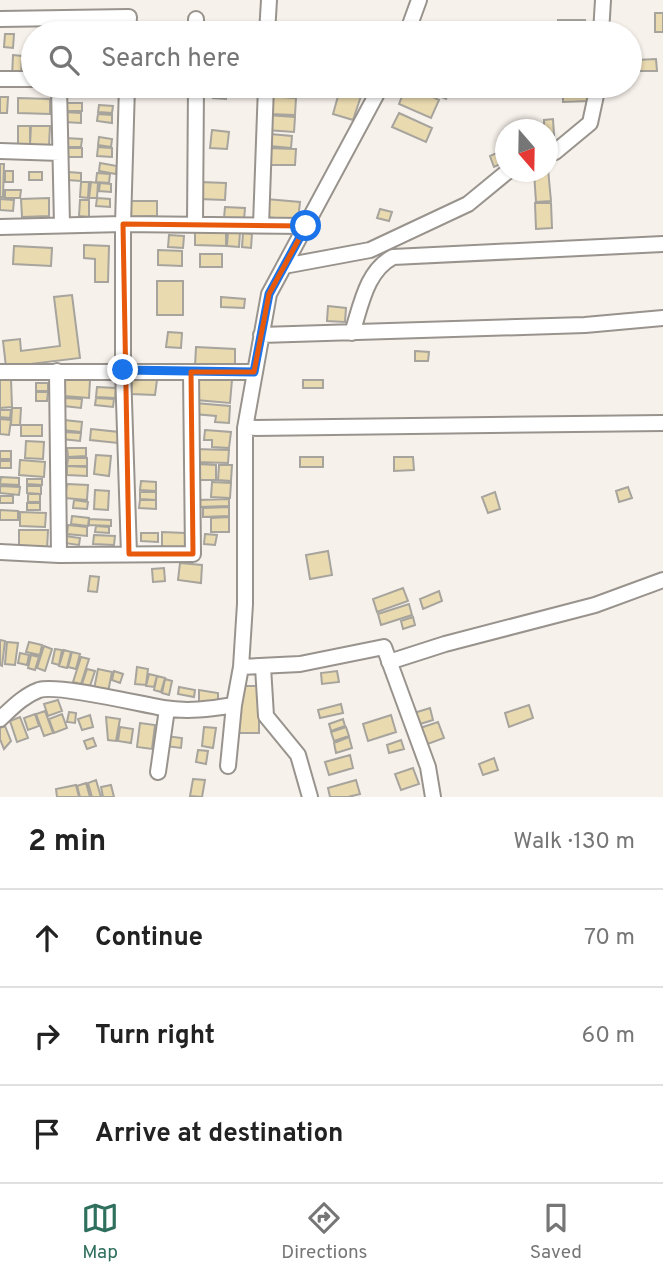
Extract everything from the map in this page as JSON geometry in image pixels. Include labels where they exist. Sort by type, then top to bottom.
[{"type":"street","points":[[268,21],[269,0]]},
{"type":"street","points":[[411,21],[419,0]]},
{"type":"street","points":[[602,21],[603,0]]},
{"type":"street","points":[[102,21],[129,18],[129,21]]},
{"type":"street","points":[[0,19],[21,22]]},
{"type":"street","points":[[0,79],[21,79]]},
{"type":"street","points":[[59,98],[62,225]]},
{"type":"street","points":[[127,98],[123,370],[129,554]]},
{"type":"street","points":[[195,224],[196,98]]},
{"type":"street","points":[[261,225],[266,98]]},
{"type":"street","points":[[228,766],[234,705],[242,667],[245,604],[245,428],[269,294],[375,98]]},
{"type":"street","points":[[558,150],[590,123],[595,98]]},
{"type":"street","points":[[0,151],[60,153]]},
{"type":"street","points":[[285,266],[370,250],[468,204],[495,182]]},
{"type":"street","points":[[0,227],[123,224],[306,226]]},
{"type":"street","points":[[352,333],[371,278],[381,263],[393,257],[663,244]]},
{"type":"street","points":[[261,335],[585,325],[663,318]]},
{"type":"street","points":[[57,371],[59,555]]},
{"type":"street","points":[[0,372],[254,372]]},
{"type":"street","points":[[0,552],[59,555],[193,554],[191,372]]},
{"type":"street","points":[[245,428],[663,423]]},
{"type":"street","points":[[390,662],[445,644],[595,605],[663,580]]},
{"type":"street","points":[[242,667],[300,664],[384,647],[428,767],[433,797]]},
{"type":"street","points":[[263,667],[266,716],[298,755],[310,797]]},
{"type":"street","points":[[0,719],[22,699],[42,689],[88,694],[167,709],[203,710],[234,705]]},
{"type":"street","points":[[158,772],[167,709]]},
{"type":"highlighted area","points":[[123,224],[306,226],[269,294],[254,372],[191,372],[193,554],[129,554]]},
{"type":"building","points":[[655,13],[663,13],[663,32],[655,32]]},
{"type":"building","points":[[5,34],[14,34],[13,48],[4,47]]},
{"type":"building","points":[[13,55],[21,56],[21,77],[12,77]]},
{"type":"building","points":[[656,59],[657,71],[642,71],[642,60]]},
{"type":"building","points":[[0,97],[8,97],[7,113],[0,113]]},
{"type":"building","points":[[18,98],[50,99],[50,114],[18,113]]},
{"type":"building","points":[[269,98],[296,98],[295,115],[268,114]]},
{"type":"building","points":[[337,98],[360,98],[353,120],[333,114]]},
{"type":"building","points":[[401,98],[439,100],[431,118],[399,104]]},
{"type":"building","points":[[563,98],[589,98],[589,101],[563,102]]},
{"type":"building","points":[[65,103],[82,103],[82,111],[65,111]]},
{"type":"building","points":[[99,105],[113,106],[112,113],[98,112]]},
{"type":"building","points":[[64,112],[81,113],[81,123],[64,122]]},
{"type":"building","points":[[399,113],[432,128],[426,142],[392,127]]},
{"type":"building","points":[[98,114],[112,115],[112,123],[97,121]]},
{"type":"building","points":[[267,115],[295,117],[294,132],[266,130]]},
{"type":"building","points":[[18,126],[30,126],[30,145],[18,145]]},
{"type":"building","points":[[31,126],[50,126],[49,146],[30,145]]},
{"type":"building","points":[[212,130],[229,132],[227,149],[210,148]]},
{"type":"building","points":[[270,134],[292,136],[291,148],[269,146]]},
{"type":"building","points":[[99,137],[112,139],[111,147],[98,145]]},
{"type":"building","points":[[65,138],[82,139],[81,147],[65,147]]},
{"type":"building","points":[[98,147],[112,148],[112,157],[97,156]]},
{"type":"building","points":[[64,148],[82,148],[82,157],[64,157]]},
{"type":"building","points":[[267,148],[296,149],[295,165],[267,165]]},
{"type":"building","points":[[495,154],[494,167],[490,156]]},
{"type":"building","points":[[100,163],[117,166],[116,174],[99,171]]},
{"type":"building","points":[[0,164],[4,164],[3,197],[0,197]]},
{"type":"building","points":[[5,171],[13,171],[13,182],[5,182]]},
{"type":"building","points":[[29,172],[42,172],[42,180],[29,180]]},
{"type":"building","points":[[68,172],[81,173],[81,181],[67,180]]},
{"type":"building","points":[[97,173],[110,174],[109,183],[96,182]]},
{"type":"building","points":[[81,182],[89,182],[88,198],[80,197]]},
{"type":"building","points":[[91,182],[98,183],[97,198],[89,198]]},
{"type":"building","points":[[200,182],[226,183],[225,200],[199,199]]},
{"type":"building","points":[[535,182],[549,182],[551,201],[536,202]]},
{"type":"building","points":[[100,183],[111,184],[111,192],[99,191]]},
{"type":"building","points":[[5,190],[21,190],[20,198],[5,198]]},
{"type":"building","points":[[49,198],[49,216],[22,217],[21,199]]},
{"type":"building","points":[[97,198],[110,199],[110,207],[96,206]]},
{"type":"building","points":[[0,199],[14,200],[13,211],[0,210]]},
{"type":"building","points":[[266,199],[300,202],[298,220],[265,217]]},
{"type":"building","points":[[80,200],[89,200],[89,217],[79,216]]},
{"type":"building","points":[[129,201],[157,201],[157,216],[130,217]]},
{"type":"building","points":[[535,203],[551,203],[552,228],[536,229]]},
{"type":"building","points":[[225,207],[245,208],[244,220],[224,218]]},
{"type":"building","points":[[380,209],[392,212],[389,221],[377,218]]},
{"type":"building","points":[[195,229],[226,230],[226,246],[195,245]]},
{"type":"building","points":[[228,231],[240,232],[239,247],[227,246]]},
{"type":"building","points":[[243,233],[252,234],[251,248],[242,247]]},
{"type":"building","points":[[169,235],[184,236],[183,248],[168,247]]},
{"type":"building","points":[[84,245],[109,246],[108,282],[95,282],[95,259],[84,258]]},
{"type":"building","points":[[14,246],[52,248],[51,266],[13,264]]},
{"type":"building","points":[[158,250],[182,251],[182,266],[158,265]]},
{"type":"building","points":[[200,254],[222,254],[222,267],[200,267]]},
{"type":"building","points":[[157,281],[183,281],[183,315],[157,315]]},
{"type":"building","points":[[72,295],[80,358],[6,367],[3,341],[20,339],[21,351],[60,346],[54,297]]},
{"type":"building","points":[[221,297],[245,299],[244,308],[221,307]]},
{"type":"building","points":[[328,306],[346,308],[345,322],[327,321]]},
{"type":"building","points":[[168,332],[182,333],[181,348],[166,347]]},
{"type":"building","points":[[196,347],[235,349],[235,368],[195,366]]},
{"type":"building","points":[[415,351],[429,352],[428,361],[415,361]]},
{"type":"building","points":[[198,377],[232,380],[230,403],[196,400]]},
{"type":"building","points":[[132,378],[157,380],[155,395],[131,394]]},
{"type":"building","points":[[0,379],[11,379],[12,407],[0,408]]},
{"type":"building","points":[[65,379],[90,380],[89,398],[64,396]]},
{"type":"building","points":[[303,380],[323,380],[323,388],[303,388]]},
{"type":"building","points":[[36,383],[48,383],[48,391],[36,391]]},
{"type":"building","points":[[97,387],[116,388],[115,398],[96,397]]},
{"type":"building","points":[[36,392],[48,392],[47,401],[36,401]]},
{"type":"building","points":[[65,398],[82,399],[81,408],[64,406]]},
{"type":"building","points":[[96,398],[114,399],[113,407],[95,405]]},
{"type":"building","points":[[195,403],[230,406],[229,423],[215,422],[216,416],[194,414]]},
{"type":"building","points":[[12,408],[21,408],[20,425],[11,425]]},
{"type":"building","points":[[0,410],[11,410],[10,418],[0,417]]},
{"type":"building","points":[[0,419],[11,420],[9,435],[0,434]]},
{"type":"building","points":[[64,420],[82,422],[81,432],[62,430]]},
{"type":"building","points":[[21,425],[42,425],[42,436],[21,436]]},
{"type":"building","points":[[91,429],[119,432],[118,443],[90,440]]},
{"type":"building","points":[[205,430],[231,432],[229,448],[212,447],[212,440],[204,440]]},
{"type":"building","points":[[63,432],[81,433],[80,441],[62,439]]},
{"type":"building","points":[[26,441],[44,442],[43,459],[25,458]]},
{"type":"building","points":[[67,448],[86,448],[86,456],[68,457]]},
{"type":"building","points":[[194,449],[229,450],[228,463],[194,462]]},
{"type":"building","points":[[0,451],[11,451],[11,459],[0,459]]},
{"type":"building","points":[[96,455],[111,456],[109,476],[94,474]]},
{"type":"building","points":[[300,457],[323,457],[323,467],[300,467]]},
{"type":"building","points":[[394,457],[413,457],[414,470],[394,471]]},
{"type":"building","points":[[68,458],[87,458],[87,466],[67,466]]},
{"type":"building","points":[[20,460],[45,462],[44,477],[19,475]]},
{"type":"building","points":[[0,461],[11,461],[11,468],[0,468]]},
{"type":"building","points":[[197,464],[216,465],[216,480],[196,480]]},
{"type":"building","points":[[219,465],[232,465],[231,481],[218,480]]},
{"type":"building","points":[[67,466],[87,467],[87,476],[67,475]]},
{"type":"building","points":[[1,477],[19,478],[19,485],[0,484]]},
{"type":"building","points":[[27,479],[42,479],[42,485],[27,484]]},
{"type":"building","points":[[141,481],[156,482],[156,491],[140,490]]},
{"type":"building","points":[[212,482],[231,483],[230,498],[211,497]]},
{"type":"building","points":[[67,484],[88,485],[87,500],[65,498]]},
{"type":"building","points":[[0,486],[20,487],[19,495],[0,493]]},
{"type":"building","points":[[27,486],[41,486],[41,494],[27,493]]},
{"type":"building","points":[[628,487],[632,498],[619,502],[616,491]]},
{"type":"building","points":[[95,490],[109,491],[108,510],[94,509]]},
{"type":"building","points":[[140,492],[156,492],[156,500],[140,499]]},
{"type":"building","points":[[495,492],[500,509],[488,513],[482,497]]},
{"type":"building","points":[[28,494],[40,494],[40,502],[28,502]]},
{"type":"building","points":[[0,496],[13,496],[13,503],[0,503]]},
{"type":"building","points":[[229,499],[229,506],[198,507],[198,500]]},
{"type":"building","points":[[74,500],[88,502],[87,509],[73,508]]},
{"type":"building","points":[[140,500],[156,500],[156,509],[139,508]]},
{"type":"building","points":[[27,503],[40,503],[40,510],[27,510]]},
{"type":"building","points":[[229,507],[229,516],[203,517],[203,508]]},
{"type":"building","points":[[0,510],[18,511],[18,520],[0,520]]},
{"type":"building","points":[[20,512],[46,513],[45,527],[20,526]]},
{"type":"building","points":[[72,516],[89,518],[88,526],[71,524]]},
{"type":"building","points":[[229,517],[229,532],[211,532],[211,518]]},
{"type":"building","points":[[89,519],[111,520],[111,526],[89,525]]},
{"type":"building","points":[[68,525],[87,527],[87,536],[67,534]]},
{"type":"building","points":[[96,526],[109,527],[109,533],[95,532]]},
{"type":"building","points":[[19,530],[48,530],[47,550],[19,550]]},
{"type":"building","points":[[162,532],[185,533],[185,552],[162,551]]},
{"type":"building","points":[[141,533],[158,533],[158,542],[141,541]]},
{"type":"building","points":[[205,534],[217,535],[215,545],[204,544]]},
{"type":"building","points":[[94,535],[115,536],[114,545],[93,544]]},
{"type":"building","points":[[65,536],[80,538],[79,545],[64,543]]},
{"type":"building","points":[[328,551],[332,575],[310,579],[306,555]]},
{"type":"building","points":[[180,563],[202,565],[201,583],[178,580]]},
{"type":"building","points":[[164,568],[165,581],[153,582],[152,569]]},
{"type":"building","points":[[90,576],[99,577],[97,592],[88,591]]},
{"type":"building","points":[[403,588],[408,601],[377,612],[373,599]]},
{"type":"building","points":[[439,591],[442,601],[423,609],[420,599]]},
{"type":"building","points":[[409,604],[412,615],[381,625],[378,614]]},
{"type":"building","points":[[413,617],[415,625],[403,629],[401,621]]},
{"type":"building","points":[[0,640],[5,641],[2,666],[0,665]]},
{"type":"building","points":[[7,642],[18,643],[15,665],[5,664]]},
{"type":"building","points":[[29,642],[42,645],[40,655],[26,652]]},
{"type":"building","points":[[44,646],[52,649],[45,671],[37,668]]},
{"type":"building","points":[[55,649],[62,650],[59,665],[52,663]]},
{"type":"building","points":[[64,650],[71,652],[67,668],[59,666]]},
{"type":"building","points":[[72,652],[80,654],[76,669],[68,667]]},
{"type":"building","points":[[20,653],[29,655],[27,665],[18,663]]},
{"type":"building","points":[[31,655],[39,657],[35,670],[28,668]]},
{"type":"building","points":[[81,657],[89,659],[81,684],[73,682]]},
{"type":"building","points":[[137,667],[148,669],[146,685],[135,684]]},
{"type":"building","points":[[87,669],[95,671],[90,686],[82,684]]},
{"type":"building","points":[[98,669],[112,672],[108,692],[94,689]]},
{"type":"building","points":[[114,671],[123,674],[120,683],[112,680]]},
{"type":"building","points":[[337,671],[339,682],[322,684],[321,673]]},
{"type":"building","points":[[149,674],[157,676],[154,687],[146,686]]},
{"type":"building","points":[[157,676],[165,678],[161,692],[154,690]]},
{"type":"building","points":[[165,679],[172,681],[169,695],[162,693]]},
{"type":"building","points":[[240,686],[259,686],[259,733],[239,733]]},
{"type":"building","points":[[179,687],[195,690],[194,697],[178,694]]},
{"type":"building","points":[[199,690],[218,693],[218,706],[199,706]]},
{"type":"building","points":[[58,700],[62,711],[48,716],[44,704]]},
{"type":"building","points":[[341,704],[343,713],[320,718],[318,710]]},
{"type":"building","points":[[529,705],[533,718],[509,727],[505,713]]},
{"type":"building","points":[[430,708],[433,720],[417,725],[414,713]]},
{"type":"building","points":[[45,711],[53,733],[44,736],[36,714]]},
{"type":"building","points":[[69,712],[76,713],[75,723],[67,722]]},
{"type":"building","points":[[35,714],[39,726],[28,730],[24,718]]},
{"type":"building","points":[[62,714],[67,728],[54,733],[49,719]]},
{"type":"building","points":[[90,715],[93,727],[82,730],[78,719]]},
{"type":"building","points":[[391,715],[396,732],[368,741],[363,724]]},
{"type":"building","points":[[20,717],[28,738],[17,742],[10,721]]},
{"type":"building","points":[[106,717],[120,719],[116,741],[108,740]]},
{"type":"building","points":[[343,719],[345,726],[331,731],[329,724]]},
{"type":"building","points":[[438,722],[444,738],[425,745],[420,728]]},
{"type":"building","points":[[140,723],[155,725],[152,749],[137,747]]},
{"type":"building","points":[[5,726],[11,741],[4,749],[0,728]]},
{"type":"building","points":[[120,727],[133,729],[131,743],[118,741]]},
{"type":"building","points":[[204,727],[216,728],[213,748],[202,746]]},
{"type":"building","points":[[346,727],[349,736],[334,741],[331,732]]},
{"type":"building","points":[[166,736],[182,738],[181,748],[165,746]]},
{"type":"building","points":[[349,737],[352,748],[336,753],[334,743]]},
{"type":"building","points":[[93,738],[96,746],[87,749],[84,741]]},
{"type":"building","points":[[401,740],[404,749],[389,753],[387,745]]},
{"type":"building","points":[[198,750],[208,751],[206,764],[196,762]]},
{"type":"building","points":[[350,755],[353,768],[329,775],[325,762]]},
{"type":"building","points":[[494,758],[498,770],[483,775],[479,764]]},
{"type":"building","points":[[413,768],[419,784],[401,790],[395,774]]},
{"type":"building","points":[[193,779],[205,780],[202,797],[190,796]]},
{"type":"building","points":[[96,780],[101,797],[92,797],[88,783]]},
{"type":"building","points":[[356,780],[360,794],[330,797],[328,788]]},
{"type":"building","points":[[86,783],[90,797],[80,797],[77,786]]},
{"type":"building","points":[[76,785],[79,797],[57,797],[56,789]]},
{"type":"building","points":[[111,785],[114,797],[103,797],[101,787]]},
{"type":"route","points":[[123,370],[254,372],[269,294],[306,226]]}]
